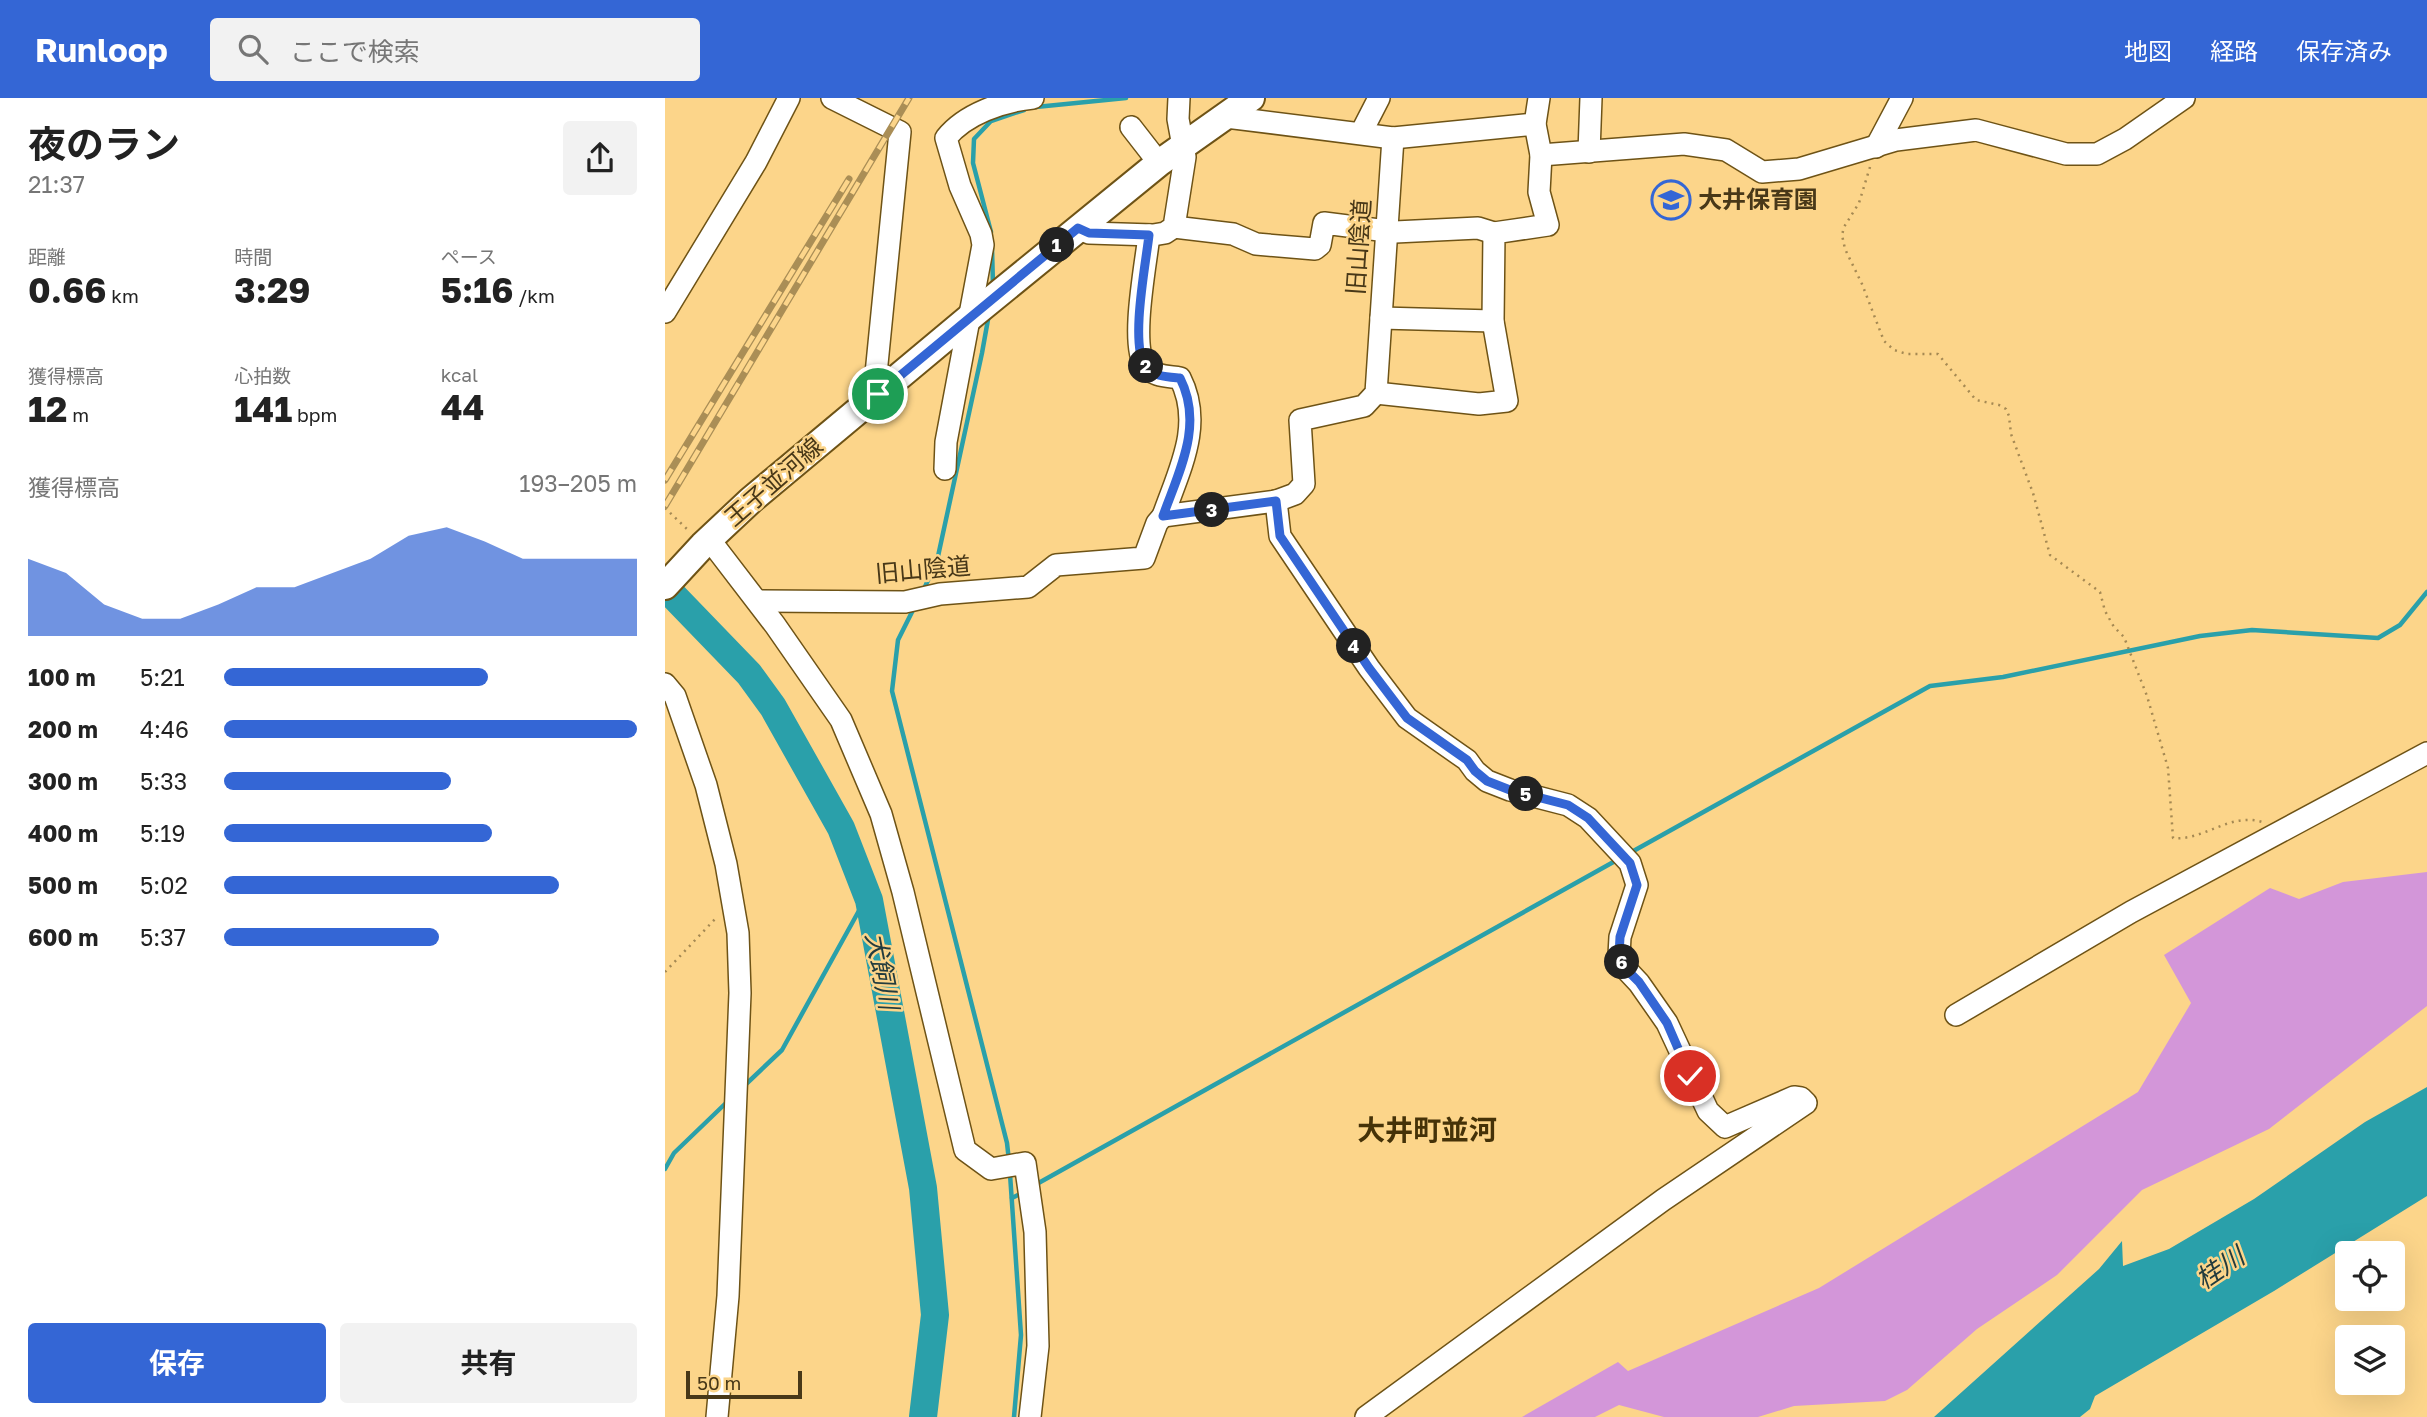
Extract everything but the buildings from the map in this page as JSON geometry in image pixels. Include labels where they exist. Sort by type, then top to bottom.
[{"type":"main road","name":"王子並河線","points":[[665,586],[706,542],[751,500],[1000,292],[1159,163],[1251,98]]},
{"type":"street","points":[[665,312],[756,162],[789,98]]},
{"type":"street","points":[[832,98],[871,106],[900,132],[875,384],[878,394]]},
{"type":"street","points":[[945,469],[946,442],[972,316],[983,245],[981,234],[960,186],[946,138],[955,126],[1002,103],[1033,98]]},
{"type":"street","points":[[1174,227],[1184,174],[1178,120],[1179,98]]},
{"type":"street","points":[[1361,133],[1380,98]]},
{"type":"street","points":[[1078,228],[1089,233],[1149,235],[1165,233],[1174,227],[1233,234],[1255,244],[1315,249],[1320,245],[1324,223],[1395,232],[1478,228],[1494,233],[1548,225],[1539,192],[1541,155],[1535,124],[1539,98]]},
{"type":"street","points":[[1589,152],[1591,98]]},
{"type":"street","points":[[1876,147],[1902,98]]},
{"type":"street","points":[[1541,155],[1684,144],[1726,150],[1762,172],[1799,169],[1896,140],[1976,130],[2066,154],[2097,154],[2126,139],[2185,98]]},
{"type":"street","points":[[1226,117],[1393,138],[1535,124]]},
{"type":"street","points":[[1131,127],[1159,163]]},
{"type":"street","name":"旧山陰道","points":[[1376,393],[1393,138]]},
{"type":"street","points":[[1149,235],[1139,328],[1140,350],[1145,366],[1156,375],[1180,378],[1188,393],[1192,420],[1189,443],[1163,516],[1276,501],[1295,494],[1304,484],[1300,420],[1364,406],[1376,393],[1479,404],[1507,401],[1493,321],[1494,233]]},
{"type":"street","points":[[1381,318],[1493,321]]},
{"type":"street","points":[[1276,501],[1280,536],[1369,668],[1407,718],[1467,760],[1487,781],[1568,805],[1588,818],[1630,863],[1637,885],[1620,937],[1619,955],[1624,967],[1639,982],[1667,1023],[1708,1111],[1725,1127],[1794,1097],[1801,1098],[1806,1103],[1652,1208],[1366,1417]]},
{"type":"street","name":"旧山陰道","points":[[758,601],[905,602],[940,594],[1028,587],[1056,565],[1144,558],[1157,523],[1163,516]]},
{"type":"street","points":[[706,542],[758,601],[841,720],[881,814],[903,892],[965,1150],[991,1169],[1025,1163],[1035,1232],[1038,1346],[1030,1417]]},
{"type":"street","points":[[665,684],[675,696],[706,785],[726,864],[738,933],[740,993],[728,1296],[717,1417]]},
{"type":"street","points":[[1956,1016],[2102,932],[2131,912],[2427,753]]},
{"type":"path","points":[[1876,147],[1859,203],[1842,235],[1850,261],[1884,341],[1893,350],[1907,354],[1938,354],[1976,400],[2005,409],[2050,555],[2100,592],[2109,619],[2124,637],[2147,696],[2168,768],[2173,838],[2249,820],[2263,823],[2274,835]]},
{"type":"path","points":[[665,508],[706,542]]},
{"type":"path","points":[[665,972],[720,914]]},
{"type":"shaded area","points":[[2427,872],[2427,1006],[2269,1129],[2142,1190],[2057,1275],[1977,1329],[1907,1390],[1885,1401],[1794,1406],[1758,1417],[1664,1417],[1619,1405],[1595,1417],[1522,1417],[1618,1362],[1628,1371],[1819,1288],[2138,1092],[2191,1003],[2164,955],[2270,888],[2299,899],[2343,882]]},
{"type":"water","name":"桂川","points":[[2427,1087],[2427,1196],[2355,1241],[2335,1241],[2335,1253],[2095,1396],[2090,1409],[2080,1417],[1934,1417],[2099,1269],[2122,1241],[2123,1266],[2169,1249],[2254,1199],[2365,1122]]},
{"type":"waterway","points":[[1036,107],[1126,98]]},
{"type":"waterway","points":[[991,232],[973,163],[974,139],[991,121],[1024,110]]},
{"type":"waterway","points":[[992,248],[993,285]]},
{"type":"waterway","points":[[923,591],[937,561],[989,314]]},
{"type":"waterway","name":"犬飼川","points":[[665,587],[749,674],[773,707],[841,828],[869,900],[923,1188],[935,1315],[923,1417]]},
{"type":"waterway","points":[[1628,854],[1930,686],[2003,677],[2200,636],[2252,630],[2378,638],[2400,625],[2427,592]]},
{"type":"waterway","points":[[914,608],[898,640],[892,691],[1007,1143],[1009,1161]]},
{"type":"waterway","points":[[1035,1185],[1617,860]]},
{"type":"waterway","points":[[744,1086],[782,1050],[861,907],[869,900]]},
{"type":"waterway","points":[[665,1169],[674,1153],[727,1102]]},
{"type":"waterway","points":[[1010,1174],[1021,1335],[1014,1417]]},
{"type":"waterway","points":[[1012,1198],[1022,1193]]},
{"type":"railway","points":[[665,506],[909,98]]},
{"type":"railway","points":[[665,480],[849,179]]},
{"type":"place","name":"大井保育園","points":[[1671,200]]},
{"type":"district","name":"大井町並河","points":[[1427,1130]]},
{"type":"route","points":[[878,394],[1078,228],[1089,233],[1149,235],[1139,328],[1140,350],[1145,366],[1156,375],[1180,378],[1188,393],[1192,420],[1189,443],[1163,516],[1276,501],[1280,536],[1369,668],[1407,718],[1467,760],[1487,781],[1568,805],[1588,818],[1630,863],[1635,875],[1637,885],[1620,937],[1619,955],[1624,967],[1639,982],[1667,1023],[1690,1076]]}]
